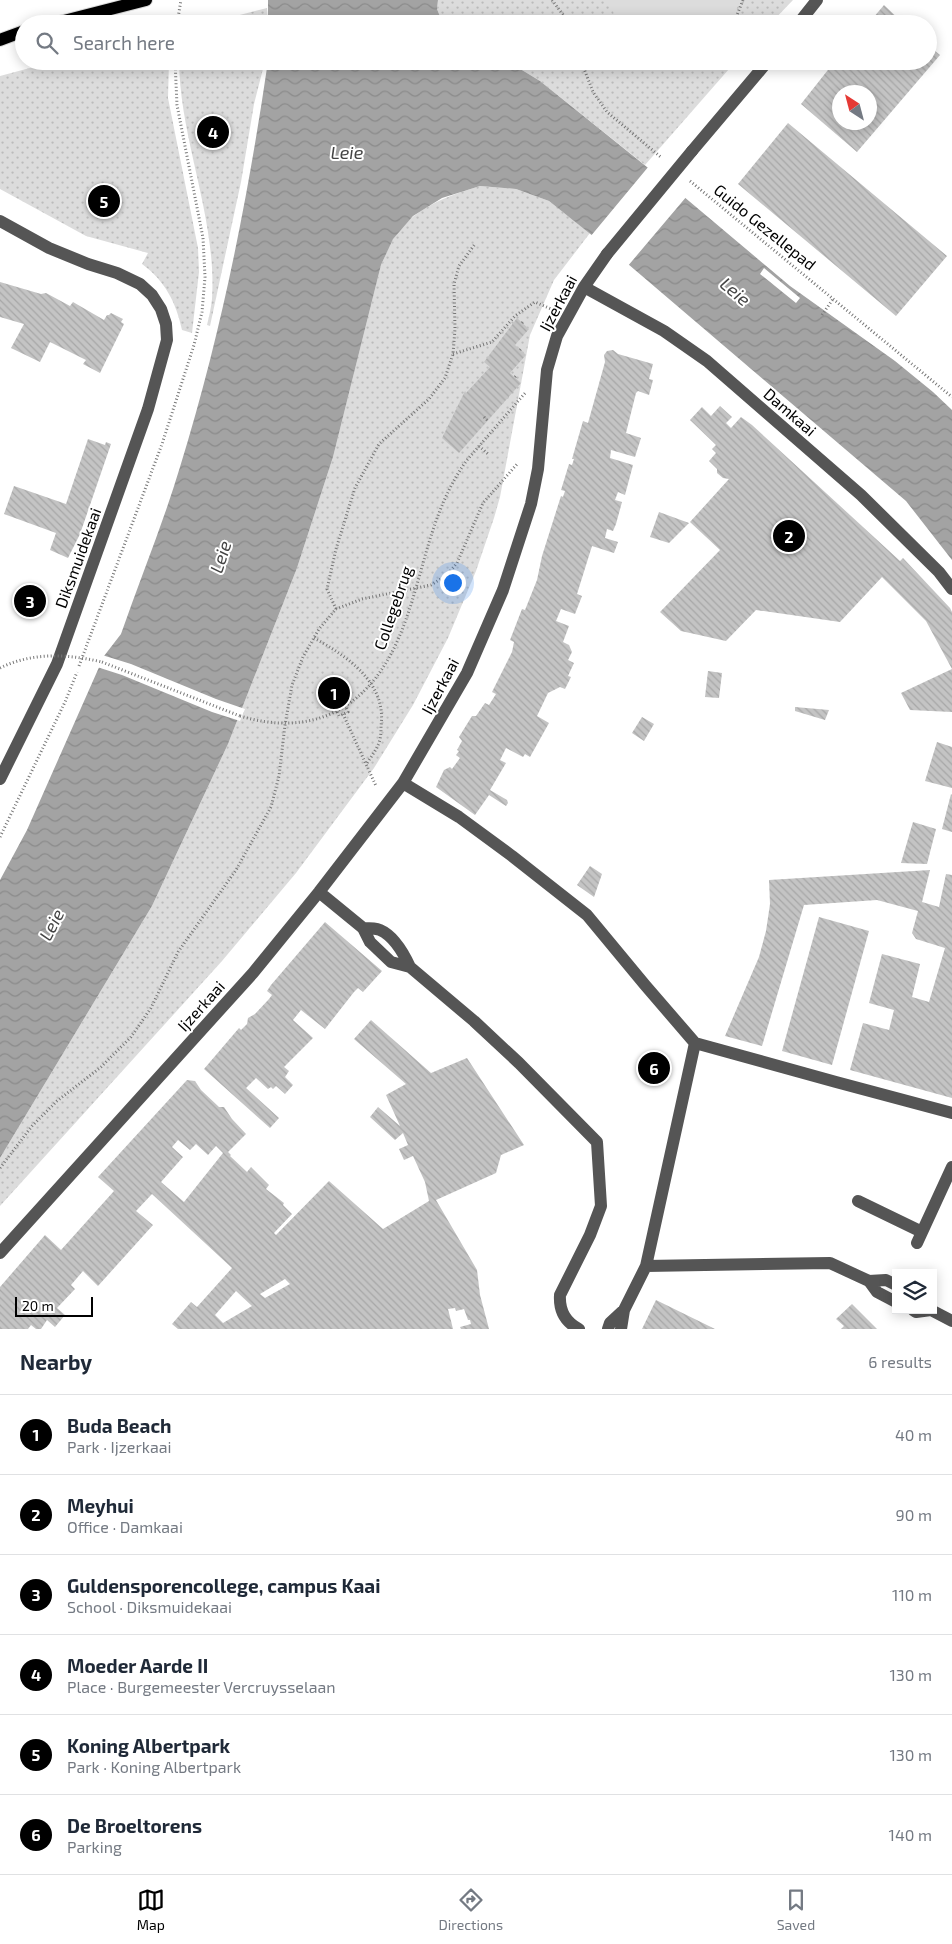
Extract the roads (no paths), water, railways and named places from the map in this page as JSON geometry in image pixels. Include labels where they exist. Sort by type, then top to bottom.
[{"type":"main road","points":[[88,15],[146,0]]},
{"type":"main road","points":[[0,33],[15,32]]},
{"type":"main road","points":[[0,40],[15,33]]},
{"type":"street","points":[[805,15],[817,0]]},
{"type":"street","name":"Ijzerkaai","points":[[0,1253],[253,973],[319,892],[403,783],[467,673],[492,617],[512,564],[530,504],[538,469],[548,370],[557,336],[566,317],[607,254],[760,70]]},
{"type":"street","name":"Diksmuidekaai","points":[[0,221],[69,257],[117,273],[140,284],[152,296],[163,316],[167,340],[148,409],[57,664],[0,779]]},
{"type":"street","name":"Damkaai","points":[[584,288],[664,331],[707,362],[861,495],[939,572],[952,589]]},
{"type":"street","points":[[403,783],[459,817],[587,915],[695,1043],[952,1113]]},
{"type":"street","points":[[319,892],[363,928],[380,930],[402,948],[410,967],[425,978],[520,1063],[596,1142],[601,1206],[590,1236],[564,1286],[559,1304],[565,1319],[579,1329]]},
{"type":"street","points":[[621,1329],[624,1310],[646,1266],[695,1043]]},
{"type":"street","points":[[858,1202],[919,1238],[952,1166]]},
{"type":"street","points":[[646,1266],[830,1263],[869,1280],[886,1280],[892,1283]]},
{"type":"street","points":[[869,1280],[877,1292],[892,1300]]},
{"type":"street","points":[[608,1329],[610,1324],[624,1310]]},
{"type":"street","points":[[937,1313],[952,1322],[949,1329]]},
{"type":"water","points":[[268,0],[438,0],[437,9],[439,15],[268,15]]},
{"type":"water","name":"Leie","points":[[267,70],[522,70],[540,81],[683,196],[790,286],[895,361],[952,410],[952,560],[906,501],[628,264],[549,201],[516,189],[480,186],[442,198],[413,216],[393,239],[381,265],[333,457],[297,568],[228,744],[152,906],[0,1158],[0,880],[27,830],[104,656],[121,634],[159,530],[195,417],[221,317],[252,164]]},
{"type":"place","name":"Moeder Aarde II","points":[[213,132]]},
{"type":"place","name":"Koning Albertpark","points":[[104,201]]},
{"type":"place","name":"Meyhui","points":[[789,536]]},
{"type":"place","name":"Guldensporencollege, campus Kaai","points":[[30,601]]},
{"type":"place","name":"Buda Beach","points":[[334,693]]},
{"type":"place","name":"De Broeltorens","points":[[654,1068]]}]
